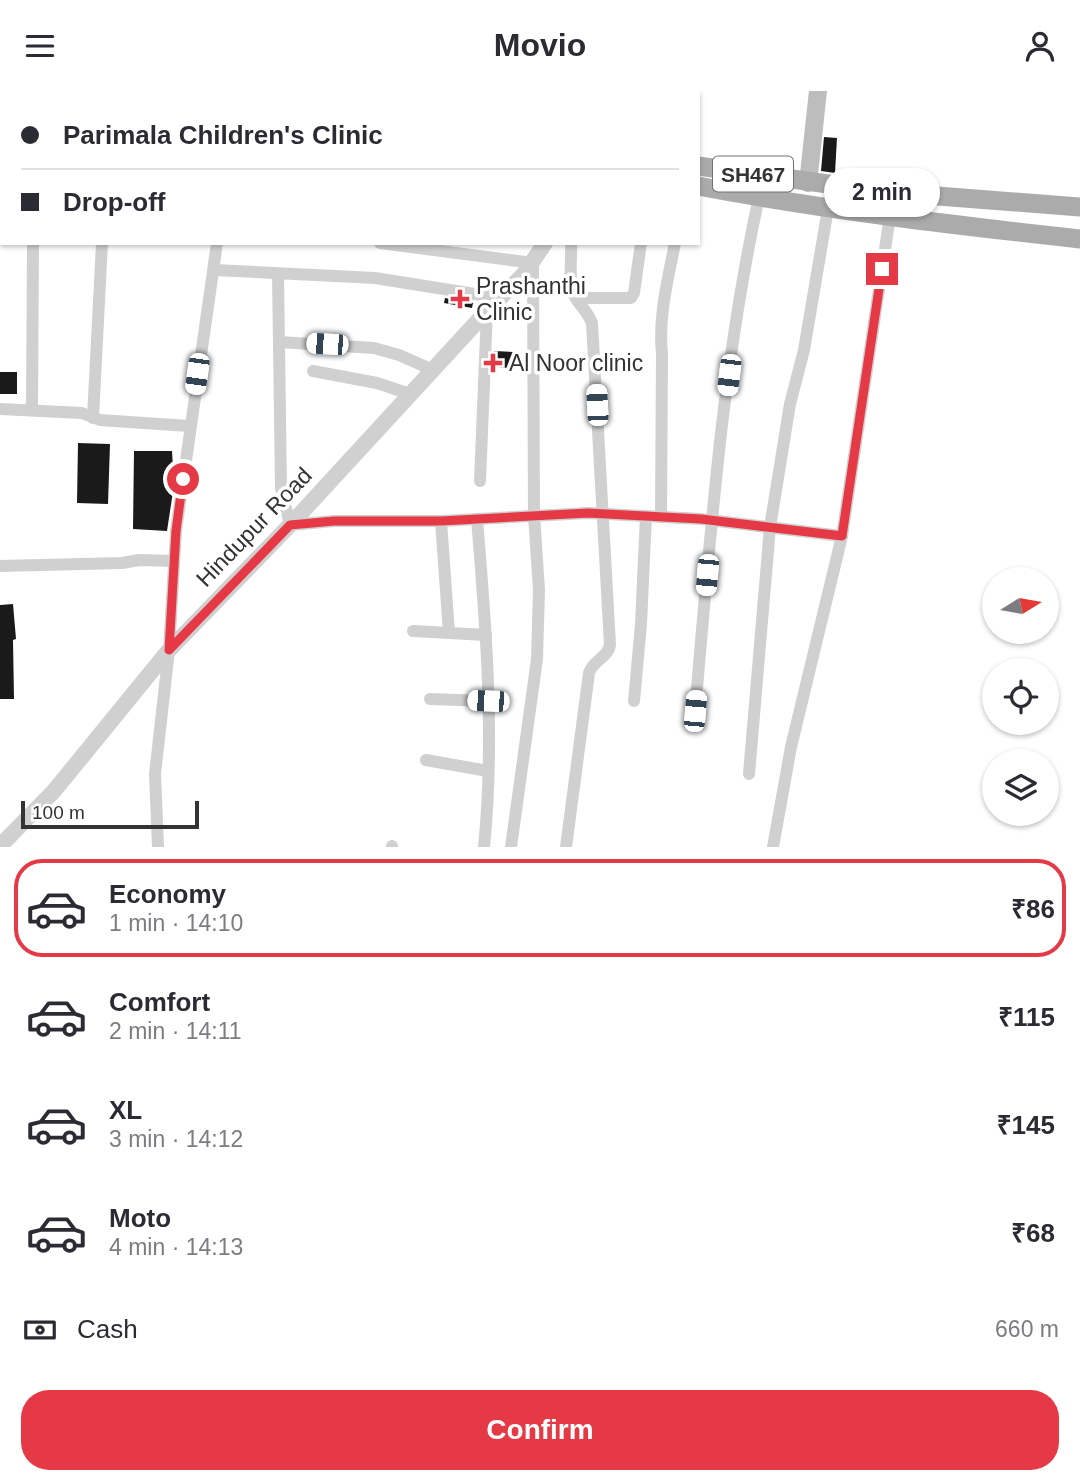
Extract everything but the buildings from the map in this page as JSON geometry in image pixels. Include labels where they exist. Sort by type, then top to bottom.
[{"type":"main road","points":[[808,183],[818,91]]},
{"type":"main road","name":"SH467","points":[[700,166],[808,183],[1080,206]]},
{"type":"main road","name":"SH467","points":[[700,186],[890,216],[1080,239]]},
{"type":"street","points":[[749,774],[770,527],[790,404],[804,350],[832,185]]},
{"type":"street","points":[[695,711],[712,520],[732,351],[747,252],[759,197]]},
{"type":"street","points":[[773,847],[791,747],[842,536],[890,216]]},
{"type":"street","points":[[32,410],[33,245]]},
{"type":"street","points":[[93,418],[102,245]]},
{"type":"street","points":[[158,847],[155,774],[169,650],[174,561],[190,426],[217,245]]},
{"type":"street","points":[[395,245],[533,263],[534,515],[539,590],[537,659],[511,847]]},
{"type":"street","name":"Hindupur Road","points":[[0,846],[54,791],[169,650],[290,525],[533,263],[544,245]]},
{"type":"street","points":[[566,847],[589,673],[610,649],[592,323],[589,313],[576,298],[572,288],[571,245]]},
{"type":"street","points":[[576,298],[631,298],[641,245]]},
{"type":"street","points":[[661,517],[660,338],[666,285],[675,245]]},
{"type":"street","points":[[214,271],[375,278],[500,298]]},
{"type":"street","points":[[278,274],[281,488],[290,525],[334,521],[441,521],[603,514],[712,520],[842,536]]},
{"type":"street","points":[[480,481],[486,311]]},
{"type":"street","points":[[279,342],[374,348],[400,355],[433,370]]},
{"type":"street","points":[[313,371],[377,383],[410,394]]},
{"type":"street","points":[[0,409],[82,413],[93,418],[190,426]]},
{"type":"street","points":[[634,701],[646,516]]},
{"type":"street","points":[[477,519],[488,701],[484,847]]},
{"type":"street","points":[[441,521],[449,633]]},
{"type":"street","points":[[0,566],[174,561]]},
{"type":"street","points":[[413,631],[486,635]]},
{"type":"street","points":[[430,699],[488,701]]},
{"type":"street","points":[[426,760],[488,771]]},
{"type":"place","name":"Prashanthi Clinic","points":[[460,299]]},
{"type":"place","name":"Al Noor clinic","points":[[493,363]]},
{"type":"route","points":[[183,479],[176,531],[169,650],[290,525],[334,521],[441,521],[588,513],[701,519],[842,536],[882,269]]}]
